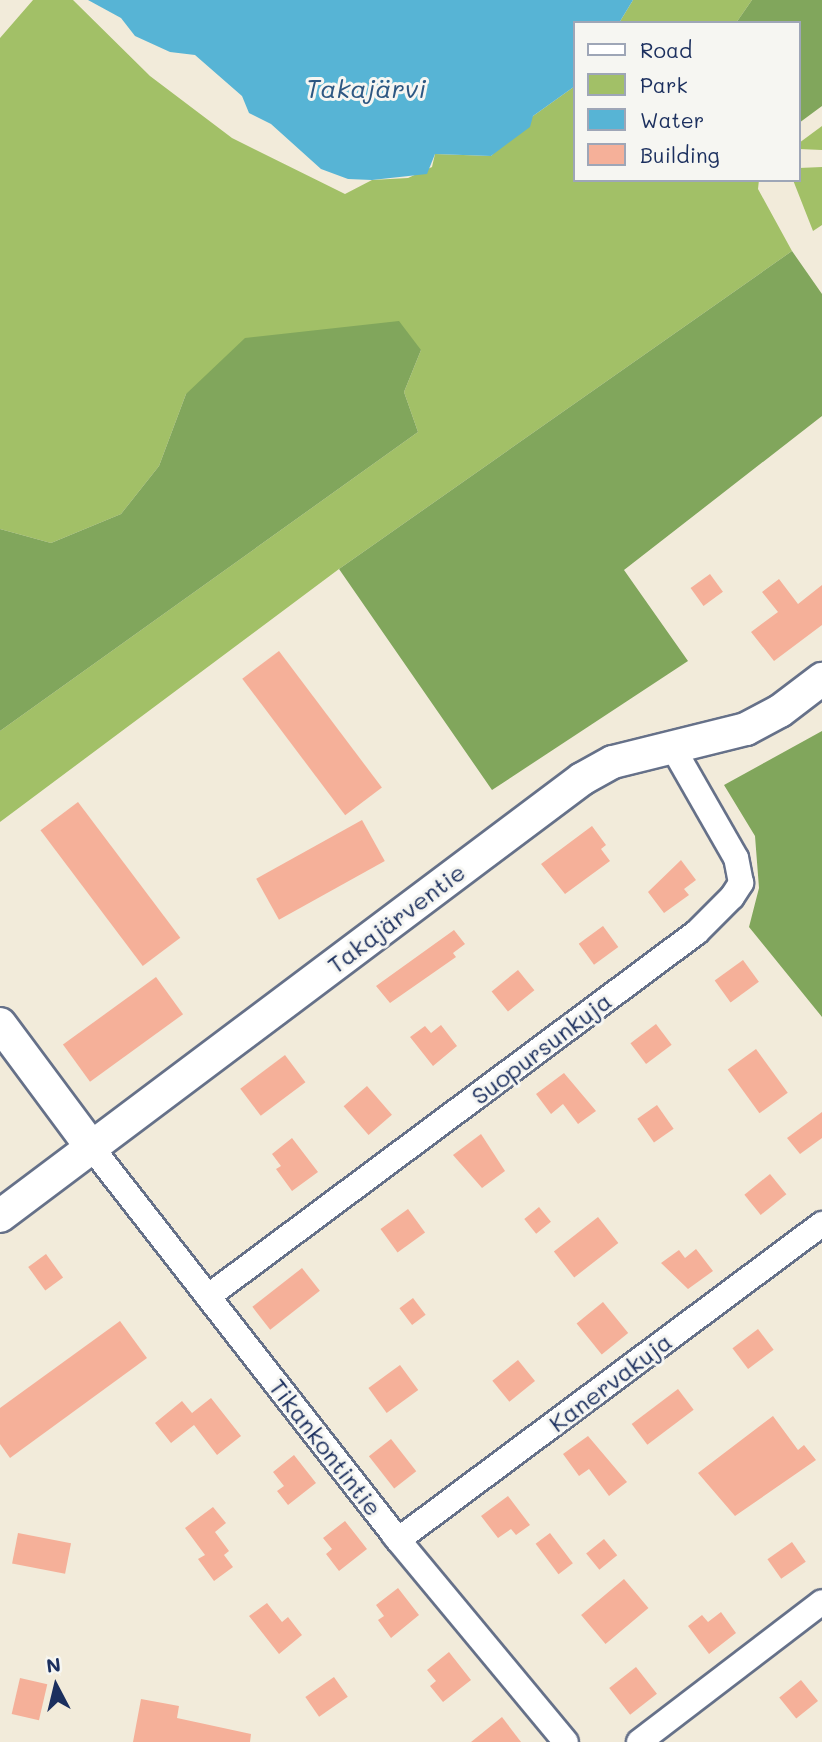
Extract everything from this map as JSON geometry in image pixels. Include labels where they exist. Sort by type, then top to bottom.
[{"type":"street","name":"Takajärventie","points":[[0,1216],[582,779],[613,762],[746,729],[780,711],[822,679]]},
{"type":"street","name":"Suopursunkuja","points":[[210,1295],[697,932],[732,897],[741,883],[736,858],[673,748]]},
{"type":"street","points":[[0,1024],[92,1148]]},
{"type":"street","name":"Tikankontintie","points":[[92,1148],[210,1295],[398,1540],[566,1742]]},
{"type":"street","name":"Kanervakuja","points":[[398,1540],[822,1224]]},
{"type":"street","points":[[639,1742],[822,1602]]},
{"type":"green space","points":[[33,0],[73,0],[150,76],[232,138],[345,194],[372,180],[408,178],[432,167],[435,154],[491,156],[533,116],[574,87],[574,182],[759,182],[758,189],[792,251],[339,569],[0,822],[0,731],[418,432],[404,392],[421,350],[186,394],[159,466],[121,514],[51,543],[0,529],[0,38]]},
{"type":"green space","points":[[633,0],[752,0],[737,21],[620,21]]},
{"type":"green space","points":[[752,0],[822,0],[822,106],[801,122],[801,21],[737,21]]},
{"type":"green space","points":[[822,126],[822,150],[801,149],[801,142]]},
{"type":"green space","points":[[822,167],[822,225],[813,231],[794,182],[801,182],[801,168]]},
{"type":"green space","points":[[792,251],[822,294],[822,416],[624,570],[688,661],[492,790],[339,569]]},
{"type":"green space","points":[[399,321],[421,350],[404,392],[418,432],[0,731],[0,529],[51,543],[121,514],[159,466],[186,394],[245,338]]},
{"type":"green space","points":[[822,731],[822,1017],[749,927],[759,888],[755,836],[724,785]]},
{"type":"water","name":"Takajärvi","points":[[88,0],[633,0],[620,21],[574,21],[574,87],[533,116],[530,127],[491,156],[435,154],[427,174],[372,180],[348,179],[321,169],[271,124],[249,113],[242,96],[195,55],[170,52],[135,36],[121,18]]},
{"type":"building","points":[[710,574],[723,592],[704,606],[691,588]]},
{"type":"building","points":[[779,579],[798,604],[822,585],[822,625],[774,661],[751,632],[778,612],[762,592]]},
{"type":"building","points":[[279,651],[382,788],[345,815],[242,679]]},
{"type":"building","points":[[78,802],[180,938],[143,966],[40,830]]},
{"type":"building","points":[[362,820],[385,861],[279,920],[256,879]]},
{"type":"building","points":[[592,826],[606,845],[601,849],[610,861],[565,894],[541,864]]},
{"type":"building","points":[[681,860],[696,880],[684,889],[689,895],[664,913],[648,892]]},
{"type":"building","points":[[603,926],[618,947],[594,965],[579,944]]},
{"type":"building","points":[[454,930],[465,944],[453,953],[456,957],[390,1003],[376,986]]},
{"type":"building","points":[[743,960],[759,982],[731,1002],[715,981]]},
{"type":"building","points":[[518,970],[534,990],[508,1012],[492,991]]},
{"type":"building","points":[[156,977],[183,1014],[90,1082],[63,1045]]},
{"type":"building","points":[[656,1024],[672,1045],[646,1064],[630,1043]]},
{"type":"building","points":[[441,1025],[457,1046],[433,1066],[410,1037],[425,1026],[431,1033]]},
{"type":"building","points":[[756,1049],[788,1093],[759,1113],[728,1070]]},
{"type":"building","points":[[285,1055],[305,1082],[261,1116],[240,1089]]},
{"type":"building","points":[[564,1073],[596,1111],[578,1124],[563,1104],[551,1114],[536,1094]]},
{"type":"building","points":[[367,1086],[392,1115],[369,1135],[344,1106]]},
{"type":"building","points":[[657,1105],[674,1129],[654,1143],[637,1119]]},
{"type":"building","points":[[822,1112],[822,1138],[800,1154],[787,1138]]},
{"type":"building","points":[[481,1134],[505,1171],[482,1188],[453,1155]]},
{"type":"building","points":[[292,1138],[318,1172],[292,1191],[276,1169],[281,1166],[272,1154]]},
{"type":"building","points":[[770,1174],[786,1194],[761,1215],[744,1195]]},
{"type":"building","points":[[539,1207],[551,1222],[536,1234],[524,1219]]},
{"type":"building","points":[[408,1209],[425,1232],[398,1252],[380,1229]]},
{"type":"building","points":[[598,1217],[618,1243],[574,1277],[554,1251]]},
{"type":"building","points":[[696,1249],[713,1271],[688,1289],[661,1263],[679,1250],[685,1258]]},
{"type":"building","points":[[46,1254],[63,1277],[45,1290],[28,1267]]},
{"type":"building","points":[[302,1268],[320,1291],[270,1330],[252,1307]]},
{"type":"building","points":[[413,1298],[426,1315],[412,1325],[399,1308]]},
{"type":"building","points":[[603,1302],[628,1333],[602,1354],[577,1323]]},
{"type":"building","points":[[120,1321],[147,1358],[10,1458],[0,1444],[0,1408]]},
{"type":"building","points":[[758,1329],[774,1350],[748,1369],[732,1348]]},
{"type":"building","points":[[518,1360],[535,1381],[509,1402],[492,1381]]},
{"type":"building","points":[[400,1365],[418,1390],[387,1413],[368,1388]]},
{"type":"building","points":[[678,1389],[694,1410],[647,1445],[632,1424]]},
{"type":"building","points":[[211,1398],[241,1436],[217,1455],[194,1425],[171,1443],[155,1423],[182,1401],[192,1413]]},
{"type":"building","points":[[773,1416],[798,1450],[804,1445],[816,1460],[735,1516],[698,1473]]},
{"type":"building","points":[[588,1436],[627,1482],[609,1496],[589,1469],[579,1476],[563,1454]]},
{"type":"building","points":[[391,1439],[416,1471],[394,1489],[369,1456]]},
{"type":"building","points":[[294,1455],[316,1483],[288,1505],[277,1491],[284,1486],[273,1472]]},
{"type":"building","points":[[508,1496],[530,1525],[516,1535],[511,1529],[498,1538],[481,1516]]},
{"type":"building","points":[[213,1507],[226,1523],[215,1532],[229,1551],[224,1555],[233,1567],[214,1581],[198,1559],[205,1555],[185,1528]]},
{"type":"building","points":[[345,1521],[367,1549],[339,1571],[326,1554],[332,1549],[323,1538]]},
{"type":"building","points":[[18,1533],[71,1543],[65,1574],[12,1563]]},
{"type":"building","points":[[550,1533],[573,1563],[558,1574],[536,1544]]},
{"type":"building","points":[[604,1539],[617,1555],[599,1570],[586,1553]]},
{"type":"building","points":[[792,1542],[806,1562],[781,1579],[767,1559]]},
{"type":"building","points":[[624,1579],[648,1608],[606,1644],[581,1615]]},
{"type":"building","points":[[398,1588],[419,1615],[391,1638],[378,1620],[384,1616],[376,1605]]},
{"type":"building","points":[[267,1603],[282,1622],[288,1617],[302,1635],[279,1654],[249,1616]]},
{"type":"building","points":[[721,1612],[736,1633],[709,1654],[688,1626],[702,1615],[708,1622]]},
{"type":"building","points":[[449,1652],[471,1680],[443,1702],[430,1686],[436,1681],[427,1670]]},
{"type":"building","points":[[636,1667],[657,1694],[630,1715],[609,1688]]},
{"type":"building","points":[[334,1677],[348,1697],[319,1717],[305,1697]]},
{"type":"building","points":[[20,1678],[47,1684],[39,1720],[12,1714]]},
{"type":"building","points":[[801,1680],[818,1701],[796,1719],[779,1698]]},
{"type":"building","points":[[141,1699],[179,1706],[177,1718],[251,1734],[250,1742],[133,1742]]},
{"type":"building","points":[[502,1717],[521,1742],[471,1742]]}]
